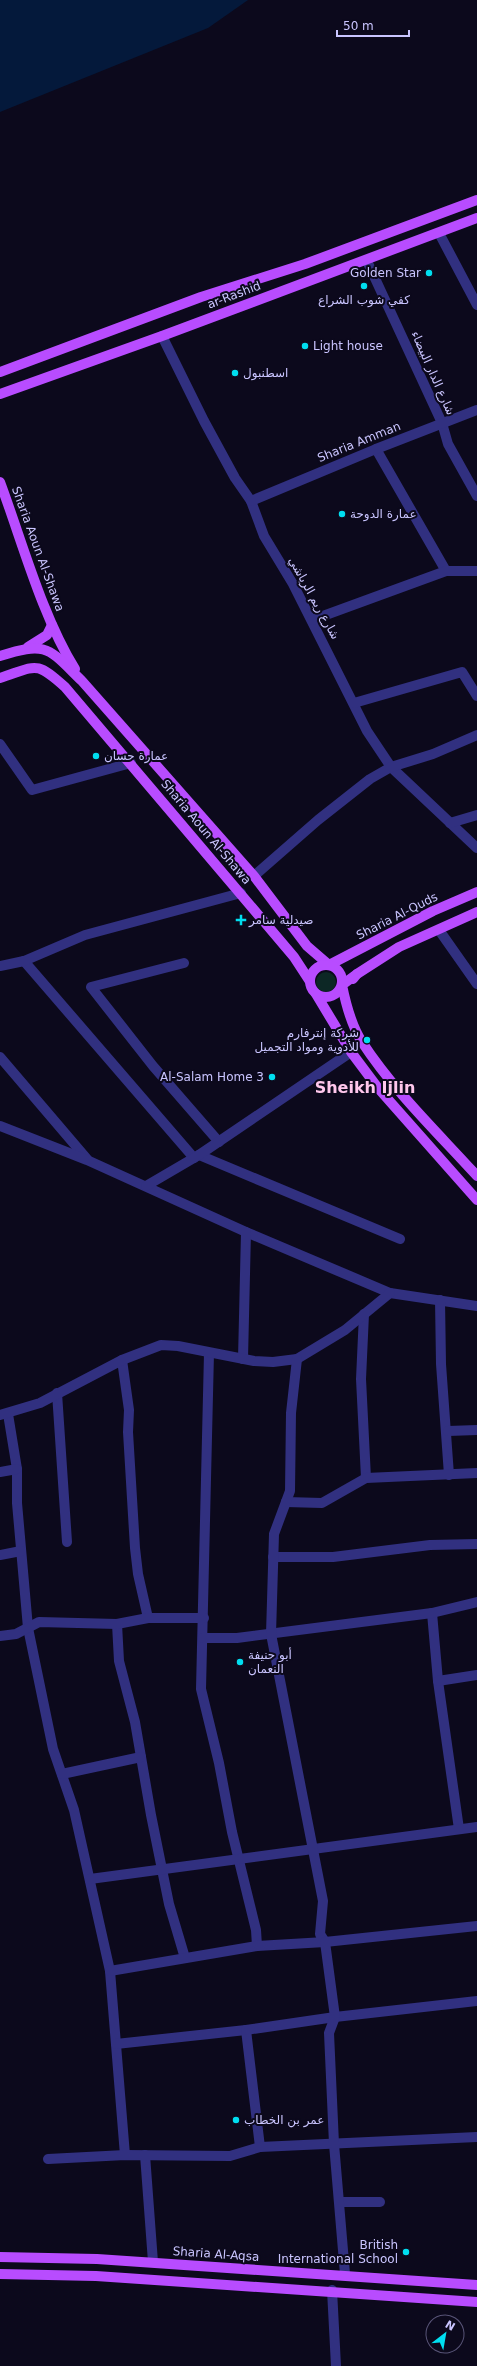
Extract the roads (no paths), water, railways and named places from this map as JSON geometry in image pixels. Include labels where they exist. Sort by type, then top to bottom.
[{"type":"main road","name":"ar-Rashid","points":[[0,372],[201,297],[304,264],[477,200]]},
{"type":"main road","name":"ar-Rashid","points":[[0,394],[367,261],[477,218]]},
{"type":"main road","name":"Sharia Aoun Al-Shawa","points":[[0,482],[52,625],[63,650],[82,681]]},
{"type":"main road","name":"Sharia Aoun Al-Shawa","points":[[26,648],[47,635],[52,625]]},
{"type":"main road","name":"Sharia Aoun Al-Shawa","points":[[0,656],[34,647],[48,651],[82,681],[254,876],[313,951],[329,965]]},
{"type":"main road","name":"Sharia Aoun Al-Shawa","points":[[0,678],[34,667],[43,668],[65,687],[241,892],[294,957],[309,980]]},
{"type":"main road","name":"Sharia Al-Quds","points":[[329,965],[433,911],[477,892]]},
{"type":"main road","points":[[316,994],[321,997],[331,997],[342,985],[399,947],[477,912]]},
{"type":"main road","points":[[313,951],[330,957],[346,957]]},
{"type":"main road","points":[[477,1176],[388,1076],[362,1041],[345,1001],[342,980],[338,970],[329,965],[318,967],[314,970],[309,980],[310,986],[351,1052],[378,1088],[477,1200]]},
{"type":"main road","points":[[345,1001],[350,983],[357,974]]},
{"type":"main road","name":"Sharia Al-Aqsa","points":[[0,2257],[153,2262],[344,2274],[477,2285]]},
{"type":"main road","points":[[0,2274],[96,2276],[332,2290],[477,2302]]},
{"type":"street","points":[[439,233],[477,305]]},
{"type":"street","name":"شارع الدار البيضاء","points":[[367,261],[442,423],[448,444],[477,496]]},
{"type":"street","name":"شارع ريم الرياشي","points":[[162,336],[207,427],[235,478],[251,501],[264,536],[293,584],[312,620],[354,703],[366,731],[391,767],[477,848]]},
{"type":"street","name":"Sharia Amman","points":[[251,501],[376,449],[477,410]]},
{"type":"street","points":[[376,449],[446,571]]},
{"type":"street","points":[[312,620],[446,571],[477,571]]},
{"type":"street","points":[[354,703],[462,672],[477,696]]},
{"type":"street","points":[[254,876],[318,820],[370,780],[391,767],[434,754],[477,735]]},
{"type":"street","points":[[0,744],[32,790],[131,764]]},
{"type":"street","points":[[450,823],[477,815]]},
{"type":"street","points":[[0,966],[24,961],[85,935],[241,892]]},
{"type":"street","points":[[439,930],[477,984]]},
{"type":"street","points":[[24,961],[197,1156],[400,1239]]},
{"type":"street","points":[[184,964],[91,987],[153,1066],[219,1142]]},
{"type":"street","points":[[146,1186],[219,1142],[351,1052]]},
{"type":"street","points":[[0,1056],[88,1160]]},
{"type":"street","points":[[0,1126],[88,1160],[246,1232],[390,1293],[477,1306]]},
{"type":"street","points":[[243,1359],[246,1232]]},
{"type":"street","points":[[124,2155],[110,1972],[74,1810],[53,1749],[28,1628],[16,1503],[17,1469],[4,1414],[40,1403],[122,1360],[160,1345],[243,1359],[273,1362],[297,1359],[345,1330],[390,1293]]},
{"type":"street","points":[[440,1300],[441,1364],[448,1431],[450,1475]]},
{"type":"street","points":[[364,1314],[361,1379],[366,1478]]},
{"type":"street","points":[[209,1353],[204,1618],[201,1689],[219,1763],[232,1832],[240,1859],[256,1930],[257,1946]]},
{"type":"street","points":[[297,1359],[291,1412],[290,1491],[274,1534],[271,1634],[323,1901],[320,1934],[325,1942],[335,2017],[329,2034],[334,2144],[340,2202],[344,2274]]},
{"type":"street","points":[[122,1360],[129,1410],[128,1432],[135,1548],[138,1574],[148,1618]]},
{"type":"street","points":[[57,1393],[67,1542]]},
{"type":"street","points":[[448,1431],[477,1430]]},
{"type":"street","points":[[0,1472],[17,1469]]},
{"type":"street","points":[[286,1502],[322,1504],[366,1478],[477,1473]]},
{"type":"street","points":[[273,1557],[333,1557],[430,1545],[477,1544]]},
{"type":"street","points":[[0,1555],[21,1551]]},
{"type":"street","points":[[203,1638],[237,1638],[432,1613],[477,1602]]},
{"type":"street","points":[[432,1613],[438,1681],[459,1829]]},
{"type":"street","points":[[0,1636],[16,1634],[39,1622],[117,1624],[148,1618],[204,1618]]},
{"type":"street","points":[[117,1624],[119,1661],[141,1757],[151,1815],[164,1870],[169,1904],[185,1958]]},
{"type":"street","points":[[438,1681],[477,1675]]},
{"type":"street","points":[[62,1774],[141,1757]]},
{"type":"street","points":[[90,1879],[164,1870],[313,1847],[477,1827]]},
{"type":"street","points":[[110,1972],[257,1946],[325,1942],[477,1926]]},
{"type":"street","points":[[116,2044],[246,2030],[335,2017],[477,2001]]},
{"type":"street","points":[[246,2030],[260,2147]]},
{"type":"street","points":[[48,2159],[124,2155],[230,2156],[260,2147],[477,2137]]},
{"type":"street","points":[[145,2155],[153,2262]]},
{"type":"street","points":[[340,2202],[380,2202]]},
{"type":"street","points":[[332,2290],[336,2366]]},
{"type":"water","points":[[0,0],[248,0],[208,28],[0,112]]},
{"type":"place","name":"Golden Star","points":[[429,273]]},
{"type":"place","name":"كفي شوب الشراع","points":[[364,286]]},
{"type":"place","name":"Light house","points":[[305,346]]},
{"type":"place","name":"اسطنبول","points":[[235,373]]},
{"type":"place","name":"عمارة الدوحة","points":[[342,514]]},
{"type":"place","name":"عمارة حسان","points":[[96,756]]},
{"type":"place","name":"صيدلية سامر","points":[[241,920]]},
{"type":"place","name":"شركة إنترفارم للأدوية ومواد التجميل","points":[[367,1040]]},
{"type":"place","name":"Al-Salam Home 3","points":[[272,1077]]},
{"type":"place","name":"أبو حنيفة النعمان","points":[[240,1662]]},
{"type":"place","name":"عمر بن الخطاب","points":[[236,2120]]},
{"type":"place","name":"British International School","points":[[406,2252]]},
{"type":"district","name":"Sheikh Ijlin","points":[[365,1087]]}]
